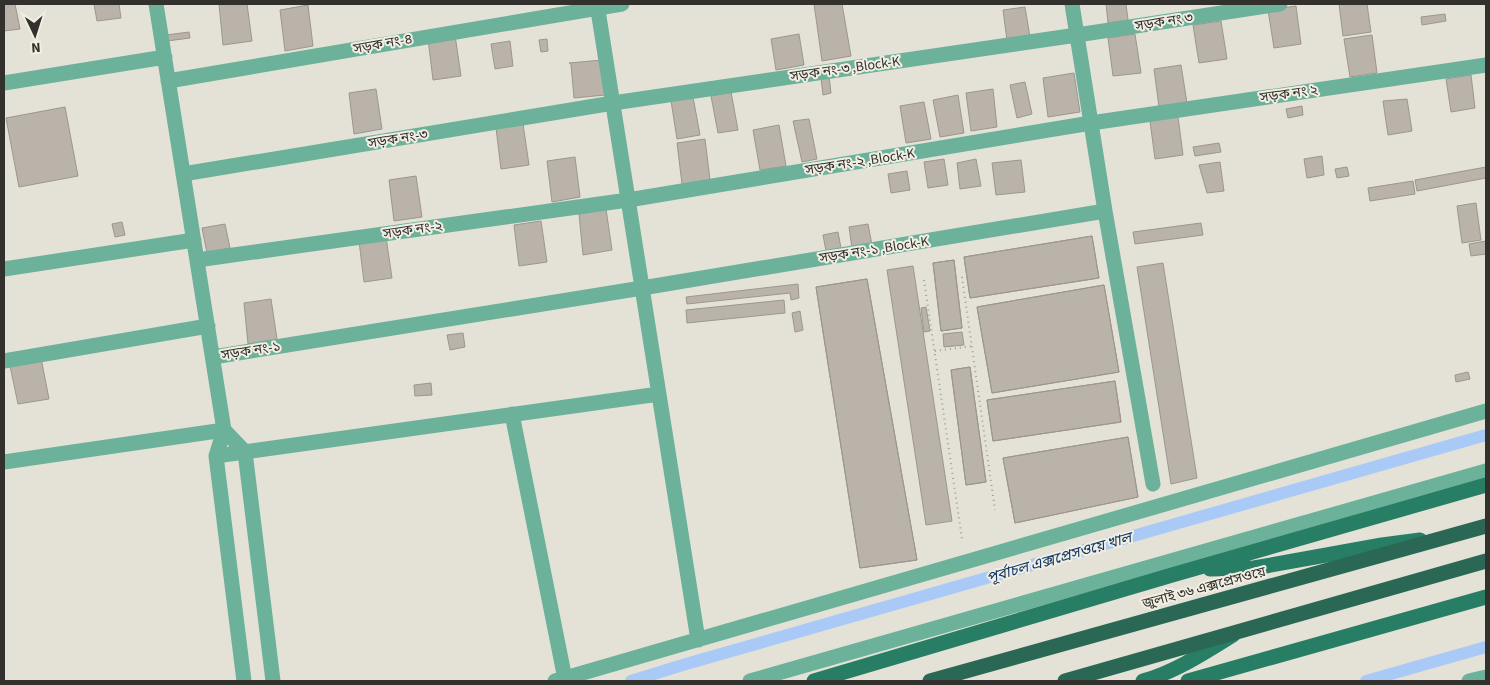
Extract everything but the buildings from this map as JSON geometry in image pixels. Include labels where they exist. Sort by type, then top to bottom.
[{"type":"highway","name":"জুলাই ৩৬ এক্সপ্রেসওয়ে","points":[[930,681],[1486,526]]},
{"type":"highway","points":[[1064,681],[1486,561]]},
{"type":"main road","points":[[814,681],[1486,485]]},
{"type":"main road","points":[[1194,569],[1227,570],[1254,568],[1382,544],[1451,536]]},
{"type":"main road","points":[[1188,681],[1486,596]]},
{"type":"main road","points":[[1143,681],[1196,658],[1238,632]]},
{"type":"street","name":"সড়ক নং-১","points":[[156,4],[213,357],[642,288]]},
{"type":"street","name":"সড়ক নং-৪","points":[[168,81],[597,6],[622,4]]},
{"type":"street","points":[[1072,4],[1105,211],[1153,484]]},
{"type":"street","name":"সড়ক নং ৩","points":[[1077,35],[1280,4]]},
{"type":"street","points":[[597,6],[698,640]]},
{"type":"street","name":"সড়ক নং-৩ ,Block-K","points":[[613,103],[1077,35]]},
{"type":"street","points":[[4,83],[165,57]]},
{"type":"street","name":"সড়ক নং ২","points":[[1091,123],[1486,65]]},
{"type":"street","name":"সড়ক নং-৩","points":[[183,174],[613,103]]},
{"type":"street","name":"সড়ক নং-২ ,Block-K","points":[[628,200],[1091,123]]},
{"type":"street","name":"সড়ক নং-২","points":[[197,260],[628,200]]},
{"type":"street","name":"সড়ক নং-১ ,Block-K","points":[[642,288],[1105,211]]},
{"type":"street","points":[[4,269],[194,240]]},
{"type":"street","points":[[4,361],[208,326]]},
{"type":"street","points":[[213,357],[224,430],[216,456],[244,681]]},
{"type":"street","points":[[216,456],[659,394]]},
{"type":"street","points":[[512,414],[560,680],[1486,411]]},
{"type":"street","points":[[224,430],[245,452],[272,681]]},
{"type":"street","points":[[4,462],[224,430]]},
{"type":"street","points":[[750,681],[1486,471]]},
{"type":"street","points":[[1469,681],[1486,676]]},
{"type":"path","points":[[962,277],[995,510]]},
{"type":"path","points":[[924,280],[962,539]]},
{"type":"path","points":[[934,351],[972,346]]},
{"type":"waterway","name":"পূর্বাচল এক্সপ্রেসওয়ে খাল","points":[[631,681],[1486,435]]},
{"type":"waterway","name":"পূর্বাচল এক্সপ্রেসওয়ে খাল","points":[[1366,681],[1486,647]]}]
